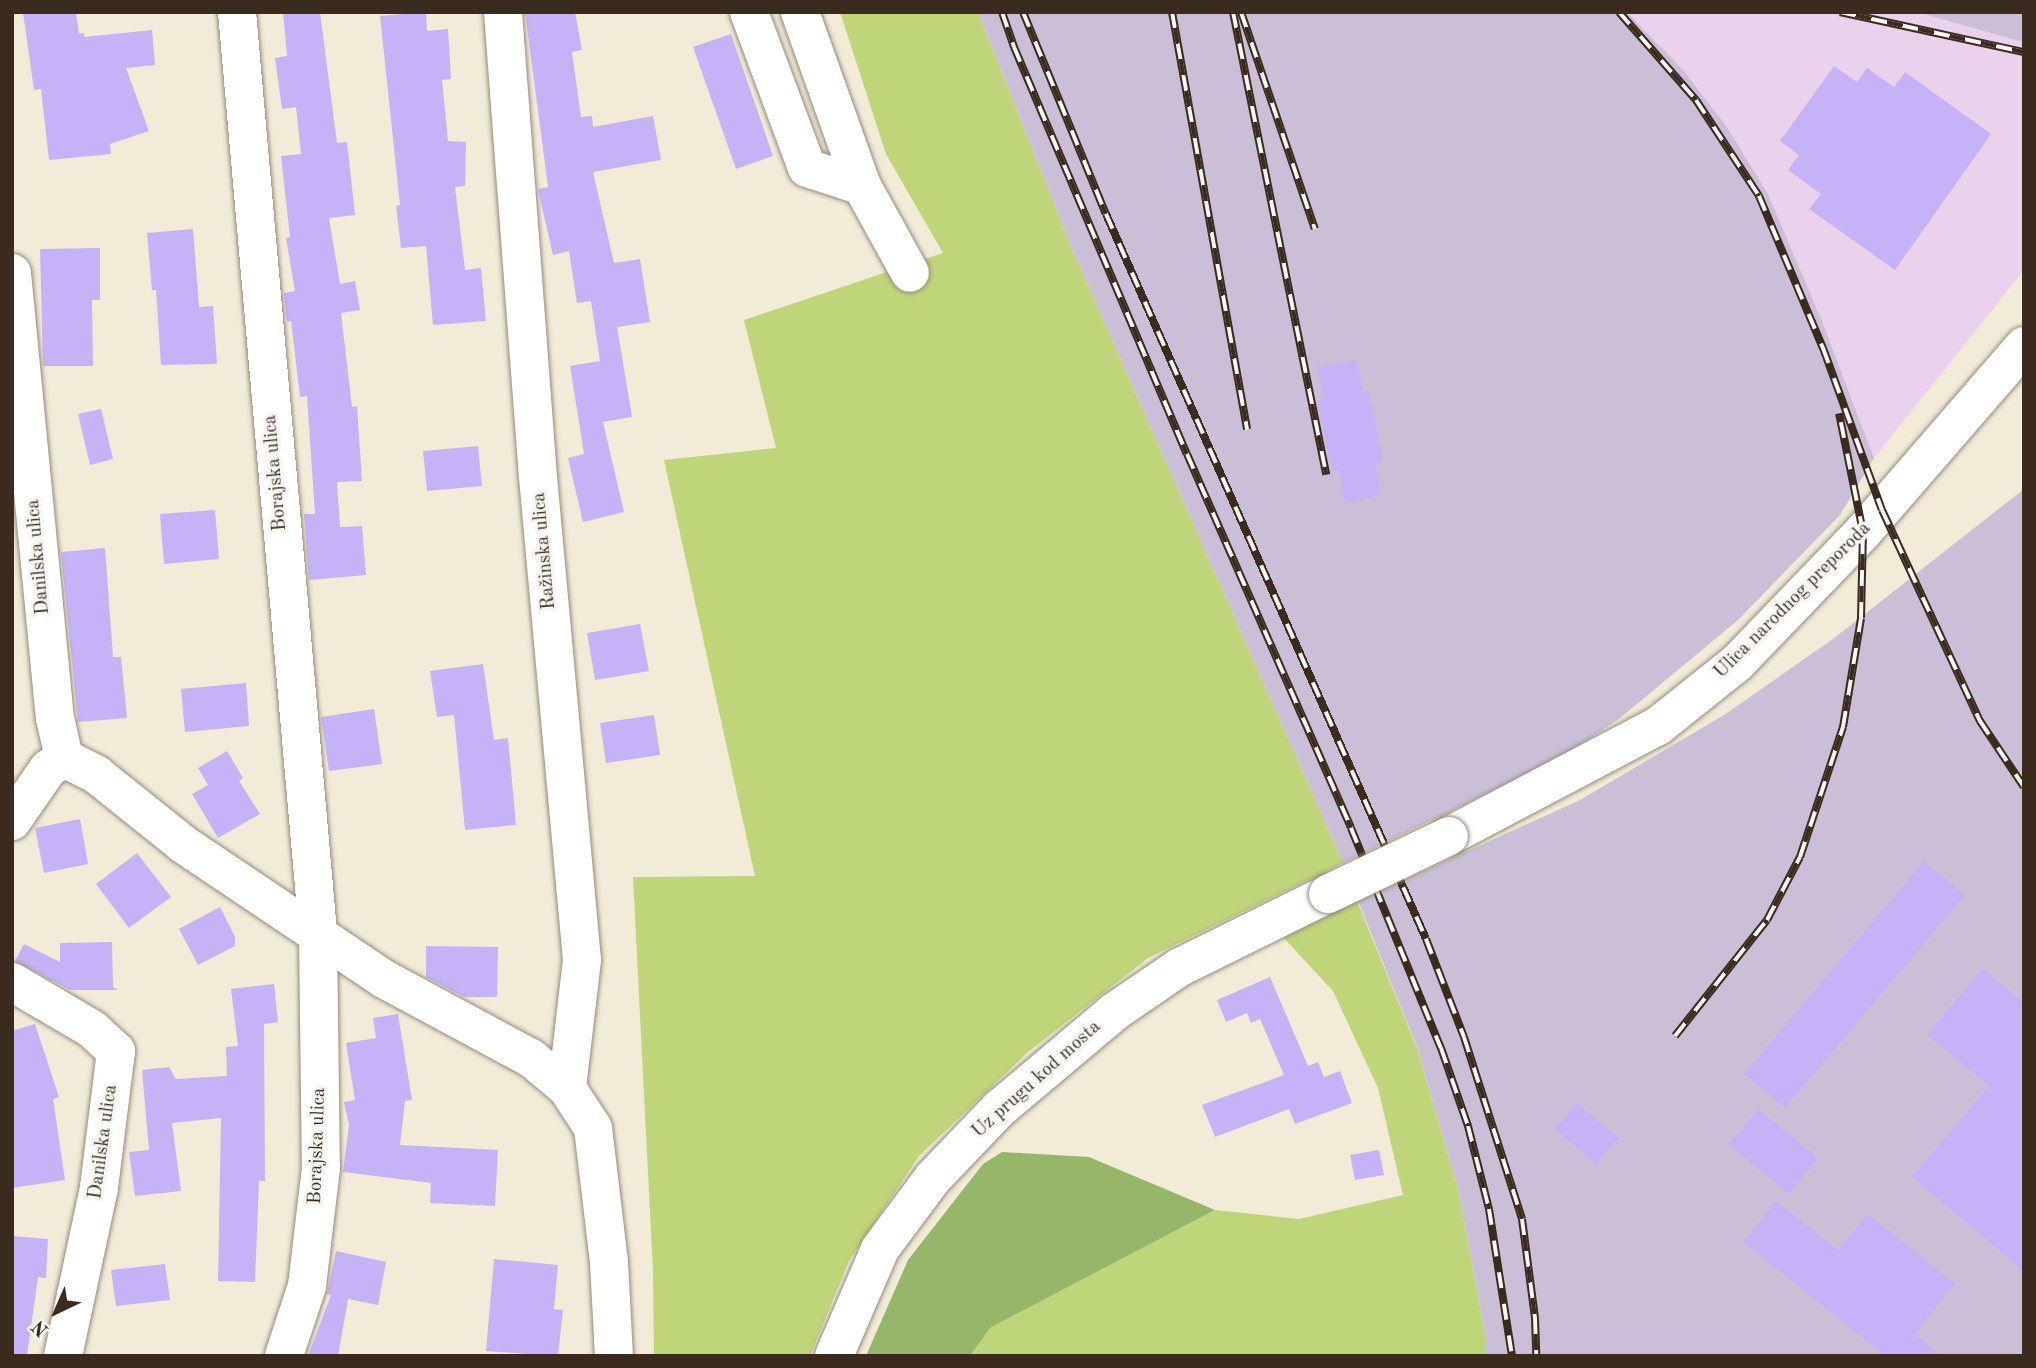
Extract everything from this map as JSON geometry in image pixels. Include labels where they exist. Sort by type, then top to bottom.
[{"type":"street","name":"Borajska ulica","points":[[237,12],[318,933],[321,1168],[307,1286],[284,1356]]},
{"type":"street","name":"Ražinska ulica","points":[[503,12],[538,477],[582,960],[567,1088]]},
{"type":"street","points":[[749,12],[807,168],[862,186]]},
{"type":"street","points":[[800,12],[862,186],[910,274]]},
{"type":"street","name":"Danilska ulica","points":[[12,273],[55,718],[64,758]]},
{"type":"street","name":"Ulica narodnog preporoda","points":[[1328,894],[1448,836],[1658,726],[1737,663],[1863,532],[2024,346]]},
{"type":"street","points":[[12,821],[48,769],[64,758],[97,775],[183,844],[384,979],[531,1058],[567,1088],[593,1128],[609,1262],[614,1356]]},
{"type":"street","name":"Uz prugu kod mosta","points":[[834,1356],[880,1249],[933,1178],[999,1109],[1114,1012],[1180,967],[1328,894]]},
{"type":"street","name":"Danilska ulica","points":[[12,982],[92,1029],[116,1051],[100,1188],[63,1356]]},
{"type":"shaded area","points":[[978,12],[1627,12],[1684,71],[1727,127],[1768,194],[1822,321],[1874,458],[1840,515],[1738,620],[1619,719],[1562,757],[1343,863],[1071,247]]},
{"type":"shaded area","points":[[1627,12],[1917,12],[2024,42],[2024,270],[1874,458],[1822,321],[1768,194],[1727,127],[1684,71]]},
{"type":"shaded area","points":[[1917,12],[2024,12],[2024,42],[2012,39]]},
{"type":"shaded area","points":[[2024,489],[2024,1356],[1485,1356],[1485,1334],[1458,1189],[1417,1047],[1358,901],[1580,800],[1724,715],[1833,639]]},
{"type":"green space","points":[[840,12],[978,12],[1071,247],[1343,863],[1148,958],[1028,1052],[919,1156],[849,1261],[810,1356],[654,1356],[653,1271],[633,877],[755,876],[664,460],[776,448],[744,320],[943,253],[886,154]]},
{"type":"green space","points":[[1357,901],[1417,1048],[1458,1189],[1485,1334],[1485,1356],[970,1356],[990,1328],[1215,1210],[1299,1219],[1403,1195],[1378,1088],[1333,991],[1282,936]]},
{"type":"green space","points":[[1002,1152],[1089,1157],[1215,1210],[990,1328],[970,1356],[866,1356],[908,1260],[983,1164]]},
{"type":"building","points":[[23,12],[76,12],[79,34],[84,33],[84,37],[152,30],[155,65],[126,68],[149,131],[110,144],[111,154],[49,160],[41,89],[34,90]]},
{"type":"building","points":[[283,12],[320,12],[337,143],[347,142],[355,215],[329,218],[340,284],[355,281],[360,310],[341,313],[352,407],[357,406],[362,481],[337,482],[340,527],[362,526],[366,575],[309,580],[304,514],[315,514],[307,396],[300,397],[291,321],[287,322],[284,293],[295,291],[286,238],[290,237],[281,156],[301,154],[296,107],[282,109],[275,58],[287,56]]},
{"type":"building","points":[[426,12],[427,31],[448,29],[451,79],[442,80],[448,141],[466,142],[465,186],[455,187],[465,270],[481,268],[486,321],[433,325],[426,246],[401,248],[396,206],[400,205],[380,16]]},
{"type":"building","points":[[525,12],[575,12],[582,50],[572,52],[581,117],[592,116],[593,127],[653,116],[661,160],[593,172],[614,263],[640,259],[650,322],[617,327],[632,417],[603,422],[624,512],[583,522],[568,458],[584,454],[570,366],[600,361],[591,301],[577,303],[569,251],[553,255],[539,194],[538,189],[548,187]]},
{"type":"building","points":[[731,34],[773,156],[736,169],[693,47]]},
{"type":"building","points":[[1834,66],[1857,82],[1867,68],[1894,87],[1905,72],[1991,134],[1895,270],[1809,209],[1821,194],[1788,170],[1799,155],[1780,141]]},
{"type":"building","points":[[193,229],[199,307],[213,306],[217,364],[161,365],[156,290],[152,290],[147,233]]},
{"type":"building","points":[[100,248],[100,300],[92,300],[93,366],[43,366],[40,249]]},
{"type":"building","points":[[1356,360],[1363,392],[1369,391],[1383,462],[1375,463],[1381,495],[1345,503],[1339,470],[1332,472],[1317,400],[1324,399],[1317,367]]},
{"type":"building","points":[[101,409],[113,459],[90,465],[78,414]]},
{"type":"building","points":[[478,446],[482,486],[427,491],[423,451]]},
{"type":"building","points":[[215,510],[219,559],[164,564],[160,514]]},
{"type":"building","points":[[105,548],[113,657],[121,657],[127,718],[78,722],[61,552]]},
{"type":"building","points":[[640,624],[649,671],[595,680],[587,633]]},
{"type":"building","points":[[483,664],[494,740],[508,738],[516,825],[465,830],[454,715],[437,717],[430,671]]},
{"type":"building","points":[[246,683],[249,726],[185,732],[181,689]]},
{"type":"building","points":[[374,709],[382,764],[329,771],[321,717]]},
{"type":"building","points":[[654,715],[660,755],[606,763],[600,723]]},
{"type":"building","points":[[227,751],[243,778],[239,781],[260,814],[218,838],[192,794],[208,785],[198,768]]},
{"type":"building","points":[[80,819],[88,864],[44,873],[35,828]]},
{"type":"building","points":[[137,853],[171,897],[129,928],[96,884]]},
{"type":"building","points":[[1924,861],[1965,895],[1785,1108],[1744,1074]]},
{"type":"building","points":[[220,907],[235,937],[235,946],[198,965],[179,929]]},
{"type":"building","points":[[112,942],[113,987],[118,990],[70,990],[15,961],[24,944],[60,962],[60,943]]},
{"type":"building","points":[[426,946],[498,947],[497,997],[464,997],[426,977]]},
{"type":"building","points":[[1983,968],[2024,1003],[2024,1271],[1912,1177],[1989,1086],[1927,1035]]},
{"type":"building","points":[[1270,977],[1308,1066],[1318,1062],[1324,1077],[1340,1071],[1352,1103],[1295,1124],[1289,1109],[1215,1137],[1202,1105],[1284,1075],[1260,1019],[1251,1023],[1247,1013],[1226,1022],[1217,1000]]},
{"type":"building","points":[[274,984],[278,1022],[264,1024],[265,1181],[259,1181],[255,1282],[218,1281],[221,1118],[172,1123],[181,1191],[135,1196],[129,1152],[149,1150],[142,1070],[169,1067],[176,1079],[227,1076],[226,1047],[238,1046],[231,989]]},
{"type":"building","points":[[398,1014],[412,1100],[405,1101],[400,1145],[498,1150],[495,1206],[430,1203],[431,1183],[343,1172],[349,1125],[344,1102],[355,1100],[346,1043],[376,1038],[373,1018]]},
{"type":"building","points":[[35,1024],[59,1097],[53,1099],[65,1180],[12,1188],[12,1031]]},
{"type":"building","points":[[1577,1103],[1619,1138],[1596,1164],[1555,1129]]},
{"type":"building","points":[[1758,1109],[1818,1158],[1789,1194],[1729,1145]]},
{"type":"building","points":[[1379,1150],[1384,1175],[1355,1180],[1350,1155]]},
{"type":"building","points":[[1776,1201],[1838,1250],[1868,1214],[1955,1284],[1915,1334],[1941,1356],[1885,1356],[1743,1242]]},
{"type":"building","points":[[12,1236],[48,1239],[46,1278],[38,1277],[27,1356],[12,1355]]},
{"type":"building","points":[[336,1251],[386,1262],[378,1305],[348,1299],[338,1356],[308,1356],[331,1295],[327,1294]]},
{"type":"building","points":[[494,1259],[558,1265],[554,1309],[563,1310],[558,1356],[486,1351]]},
{"type":"building","points":[[165,1264],[170,1300],[116,1306],[111,1270]]},
{"type":"railway","points":[[1002,12],[1014,47],[1187,454],[1351,828],[1441,1048],[1468,1126],[1489,1209],[1512,1356]]},
{"type":"railway","points":[[1023,12],[1106,214],[1426,939],[1464,1037],[1522,1219],[1535,1318],[1536,1356]]},
{"type":"railway","points":[[1172,12],[1247,429]]},
{"type":"railway","points":[[1233,12],[1326,475]]},
{"type":"railway","points":[[1241,12],[1315,229]]},
{"type":"railway","points":[[1619,12],[1696,100],[1759,196],[1823,348],[1882,510],[1980,721],[2024,787]]},
{"type":"railway","points":[[1840,12],[2024,52]]},
{"type":"railway","points":[[1675,1036],[1767,920],[1800,857],[1843,727],[1861,618],[1863,532],[1839,413]]}]
